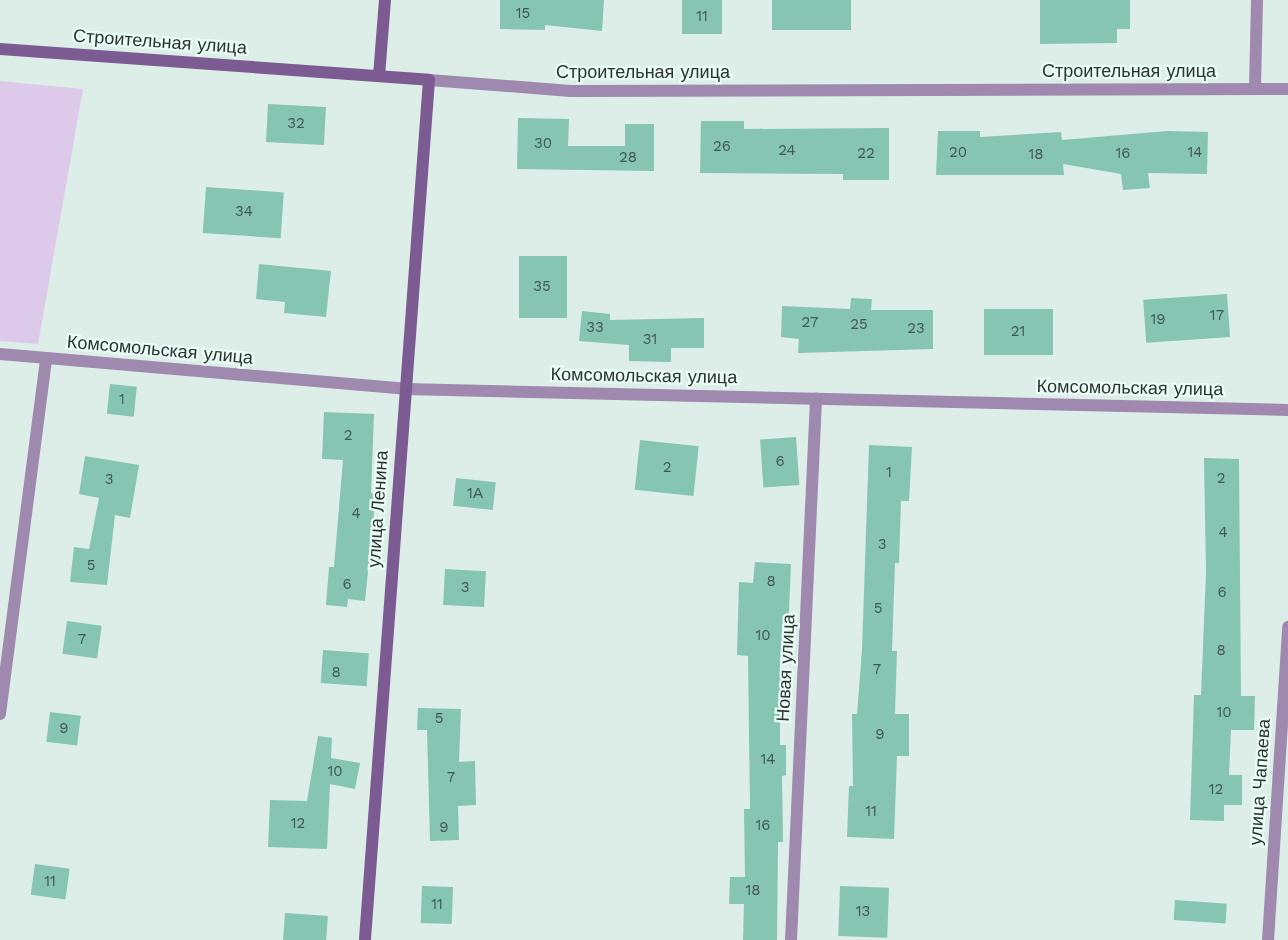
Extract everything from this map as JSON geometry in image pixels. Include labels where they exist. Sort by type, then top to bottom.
[{"type":"street","points":[[379,76],[384,0]]},
{"type":"street","points":[[1255,88],[1257,0]]},
{"type":"street","name":"Строительная улица","points":[[0,49],[572,91],[1288,89]]},
{"type":"street","name":"улица Ленина","points":[[365,940],[429,80]]},
{"type":"street","name":"Комсомольская улица","points":[[0,354],[405,389],[1288,410]]},
{"type":"street","points":[[0,714],[46,358]]},
{"type":"street","name":"Новая улица","points":[[791,940],[816,399]]},
{"type":"street","name":"улица Чапаева","points":[[1268,940],[1288,627]]},
{"type":"shaded area","points":[[0,81],[83,89],[38,344],[0,341]]},
{"type":"building","points":[[500,0],[604,0],[602,31],[545,25],[545,30],[500,29]]},
{"type":"building","points":[[682,0],[722,0],[722,34],[682,34]]},
{"type":"building","points":[[772,0],[851,0],[851,30],[772,30]]},
{"type":"building","points":[[1040,0],[1130,0],[1130,29],[1117,29],[1117,43],[1040,44]]},
{"type":"building","points":[[268,104],[326,107],[324,145],[266,142]]},
{"type":"building","points":[[518,118],[569,119],[568,146],[625,146],[625,124],[654,124],[654,171],[517,169]]},
{"type":"building","points":[[701,121],[744,121],[744,129],[889,128],[889,180],[843,180],[843,174],[700,173]]},
{"type":"building","points":[[938,131],[980,131],[980,137],[1061,132],[1062,140],[1167,131],[1208,132],[1207,174],[1148,173],[1150,188],[1123,190],[1121,174],[1063,164],[1064,175],[936,175]]},
{"type":"building","points":[[206,187],[284,192],[281,238],[203,233]]},
{"type":"building","points":[[519,256],[567,256],[567,318],[519,318]]},
{"type":"building","points":[[259,264],[331,271],[326,317],[284,313],[285,302],[256,299]]},
{"type":"building","points":[[1227,294],[1230,337],[1146,343],[1143,300]]},
{"type":"building","points":[[851,298],[872,299],[871,310],[933,310],[933,349],[798,353],[799,339],[781,337],[782,306],[850,309]]},
{"type":"building","points":[[984,309],[1053,309],[1053,355],[984,355]]},
{"type":"building","points":[[582,311],[610,314],[610,320],[704,318],[704,348],[671,348],[671,362],[629,361],[629,345],[579,341]]},
{"type":"building","points":[[110,384],[137,387],[134,417],[107,414]]},
{"type":"building","points":[[324,412],[374,414],[371,493],[376,494],[365,601],[348,599],[347,607],[326,605],[329,567],[334,567],[343,460],[322,459]]},
{"type":"building","points":[[796,437],[799,485],[763,487],[760,440]]},
{"type":"building","points":[[640,440],[699,446],[693,496],[635,490]]},
{"type":"building","points":[[869,445],[912,447],[909,501],[901,501],[899,563],[895,563],[892,651],[897,651],[895,714],[909,714],[909,756],[897,756],[894,839],[847,837],[849,786],[853,786],[852,714],[857,714],[862,650]]},
{"type":"building","points":[[85,456],[139,465],[130,518],[115,515],[107,585],[70,582],[74,547],[89,549],[99,498],[79,494]]},
{"type":"building","points":[[1204,458],[1239,459],[1241,696],[1255,696],[1254,730],[1231,730],[1229,775],[1242,775],[1242,805],[1224,805],[1224,821],[1190,820],[1194,695],[1201,695],[1206,573]]},
{"type":"building","points":[[456,478],[496,482],[493,510],[453,506]]},
{"type":"building","points":[[755,562],[791,564],[787,658],[780,657],[780,745],[786,745],[786,775],[782,776],[783,842],[778,842],[777,940],[743,940],[744,904],[729,904],[730,877],[745,877],[744,809],[750,809],[748,656],[737,655],[739,582],[753,583]]},
{"type":"building","points":[[445,569],[486,571],[484,607],[443,605]]},
{"type":"building","points":[[67,621],[102,626],[97,659],[62,654]]},
{"type":"building","points":[[323,650],[369,653],[367,686],[321,683]]},
{"type":"building","points":[[418,708],[461,709],[459,762],[475,761],[476,805],[458,806],[459,840],[430,841],[427,730],[417,730]]},
{"type":"building","points":[[50,712],[81,716],[77,746],[46,742]]},
{"type":"building","points":[[318,736],[332,738],[331,758],[360,763],[355,789],[330,784],[327,849],[268,847],[270,800],[307,801]]},
{"type":"building","points":[[35,864],[70,869],[65,900],[31,895]]},
{"type":"building","points":[[422,886],[453,887],[452,924],[421,923]]},
{"type":"building","points":[[840,886],[889,888],[887,938],[838,936]]},
{"type":"building","points":[[1175,900],[1227,904],[1225,924],[1174,920]]},
{"type":"building","points":[[285,913],[328,916],[326,940],[283,940]]}]
